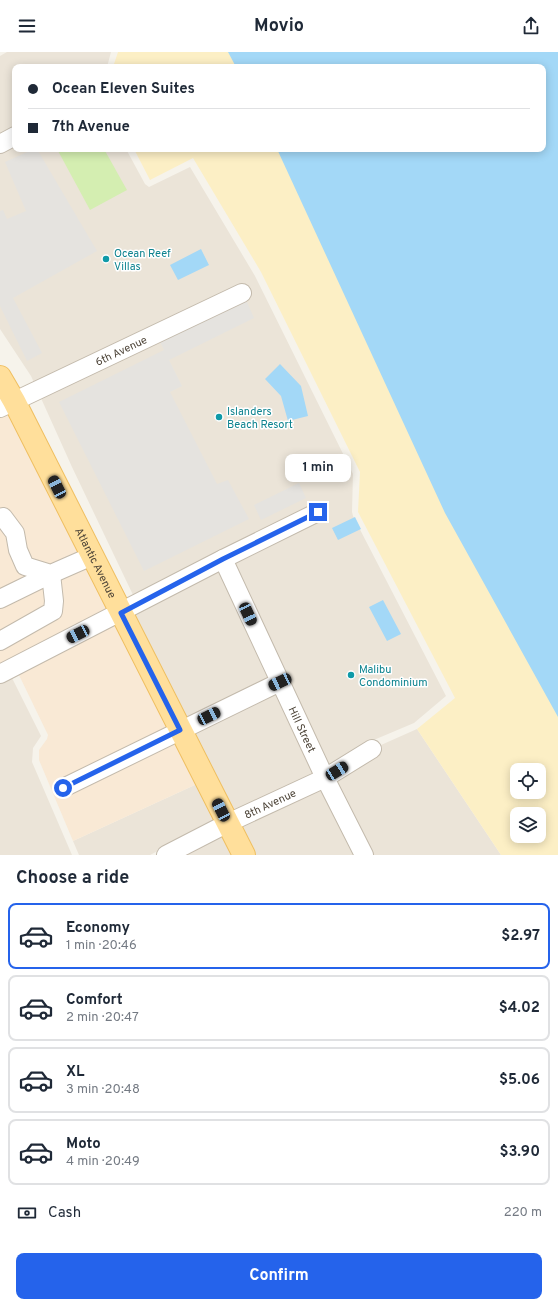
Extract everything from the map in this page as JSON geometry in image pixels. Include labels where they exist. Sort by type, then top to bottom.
[{"type":"main road","name":"Atlantic Avenue","points":[[0,377],[7,405],[92,556],[244,855]]},
{"type":"street","points":[[0,144],[12,138]]},
{"type":"street","name":"6th Avenue","points":[[7,405],[242,293]]},
{"type":"street","points":[[0,674],[121,613],[223,559],[318,512]]},
{"type":"street","points":[[3,517],[15,533],[18,550],[25,566],[51,574]]},
{"type":"street","points":[[0,599],[92,556]]},
{"type":"street","name":"Hill Street","points":[[223,559],[325,778],[364,855]]},
{"type":"street","points":[[0,641],[53,611],[54,601],[51,574]]},
{"type":"street","points":[[63,788],[280,682]]},
{"type":"street","name":"8th Avenue","points":[[166,855],[228,823],[325,778],[372,749]]},
{"type":"shaded area","points":[[7,52],[111,52],[108,64],[12,64],[12,152],[128,152],[145,184],[149,187],[190,167],[255,276],[353,474],[353,516],[446,696],[414,723],[369,742],[328,768],[228,554],[134,597],[72,467],[31,376],[0,329],[0,56]]},
{"type":"shaded area","points":[[27,152],[39,152],[97,251],[13,298],[42,353],[27,361],[0,306],[0,211],[3,210],[7,219],[26,211],[5,162]]},
{"type":"shaded area","points":[[246,300],[254,318],[169,360],[182,386],[170,392],[217,484],[228,480],[249,519],[144,571],[59,402],[164,350],[160,342]]},
{"type":"shaded area","points":[[0,377],[121,613],[0,674]]},
{"type":"shaded area","points":[[299,483],[306,498],[261,520],[254,505]]},
{"type":"shaded area","points":[[223,559],[325,778],[372,749],[417,729],[501,855],[166,855],[228,824],[121,613]]},
{"type":"shaded area","points":[[116,623],[197,784],[73,841],[39,760],[39,750],[47,739],[48,735],[18,673]]},
{"type":"shaded area","points":[[8,670],[41,736],[33,748],[32,762],[72,855],[0,855],[0,674]]},
{"type":"shaded area","points":[[197,784],[218,820],[150,855],[79,855],[73,841]]},
{"type":"green space","points":[[59,152],[106,152],[127,190],[90,210]]},
{"type":"sand","points":[[118,52],[558,52],[558,855],[501,855],[417,729],[455,698],[358,512],[360,472],[261,272],[193,158],[150,180],[136,152],[546,152],[546,64],[114,64]]},
{"type":"water","points":[[228,52],[558,52],[558,717],[445,513],[278,152],[546,152],[546,64],[234,64]]},
{"type":"water","points":[[201,249],[209,265],[178,280],[170,265]]},
{"type":"water","points":[[280,364],[301,386],[308,416],[288,421],[281,396],[265,379]]},
{"type":"water","points":[[355,517],[361,529],[338,540],[332,528]]},
{"type":"water","points":[[383,600],[401,634],[387,641],[369,607]]},
{"type":"place","name":"Ocean Reef Villas","points":[[106,259]]},
{"type":"place","name":"Islanders Beach Resort","points":[[219,417]]},
{"type":"place","name":"Malibu Condominium","points":[[351,675]]},
{"type":"route","points":[[63,788],[180,730],[121,613],[223,559],[318,512]]}]
